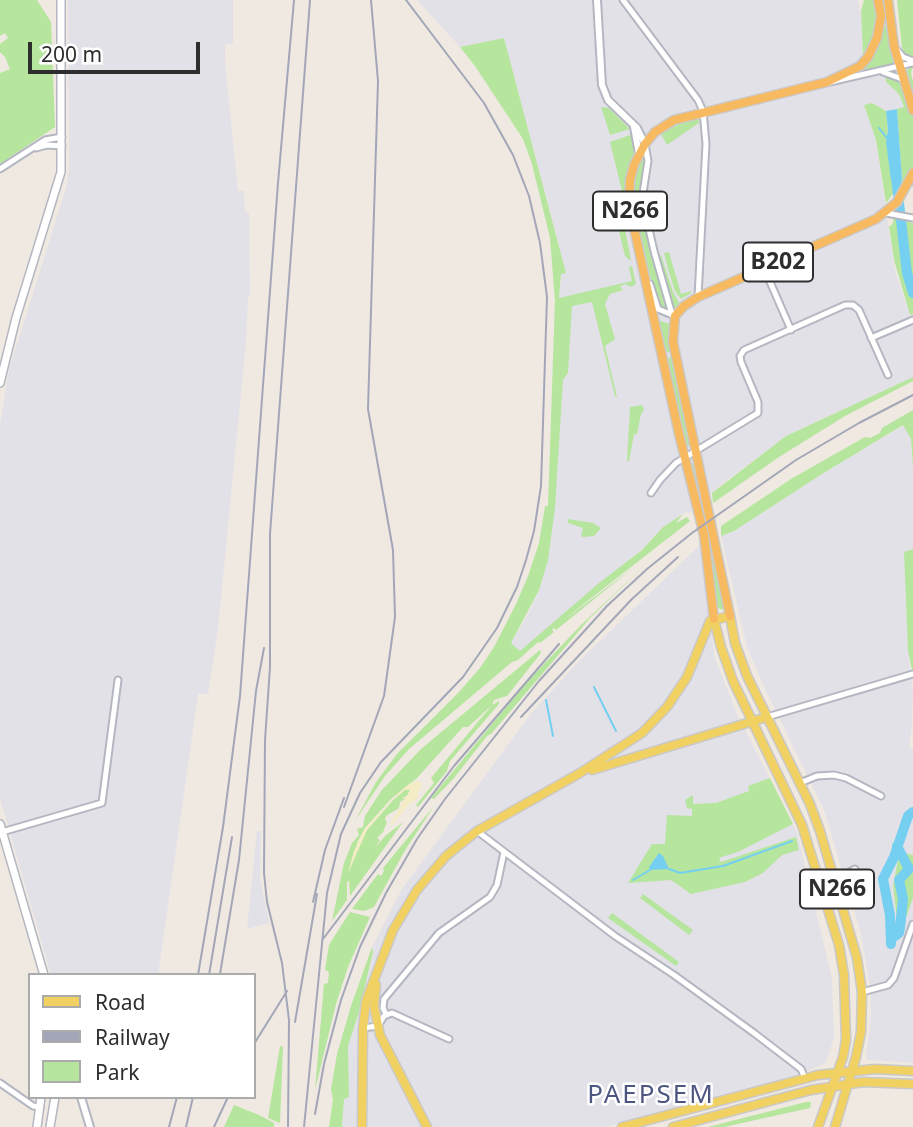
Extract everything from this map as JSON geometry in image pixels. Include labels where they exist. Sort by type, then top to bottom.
[{"type":"highway","points":[[639,154],[655,132],[674,120],[827,82],[851,72],[868,57],[880,27],[878,0]]},
{"type":"highway","points":[[888,0],[894,46],[913,110]]},
{"type":"highway","name":"N266","points":[[639,154],[630,180],[629,205],[704,535],[714,619]]},
{"type":"highway","name":"B202","points":[[675,316],[698,297],[886,213],[909,191],[913,173]]},
{"type":"highway","name":"N266","points":[[675,316],[673,341],[730,616]]},
{"type":"main road","points":[[0,383],[16,318],[60,182],[61,0]]},
{"type":"main road","points":[[362,1127],[363,1028],[366,1001],[398,920],[417,890],[446,856],[477,831],[580,773],[642,733],[678,691],[694,661],[707,626],[714,619],[730,616]]},
{"type":"main road","name":"N266","points":[[730,616],[741,661],[820,831],[857,958],[862,992],[861,1032],[849,1084],[835,1127]]},
{"type":"main road","name":"N266","points":[[714,619],[727,665],[802,825],[839,945],[844,975],[846,1040],[818,1127]]},
{"type":"main road","points":[[580,773],[767,717]]},
{"type":"main road","points":[[642,733],[640,743],[647,751]]},
{"type":"main road","points":[[619,749],[625,758]]},
{"type":"main road","points":[[1,828],[43,973]]},
{"type":"main road","points":[[380,964],[374,998],[378,1026],[385,1047],[427,1127]]},
{"type":"main road","points":[[622,1127],[805,1078],[852,1071],[913,1071]]},
{"type":"main road","points":[[673,1127],[833,1086],[863,1082],[911,1084]]},
{"type":"main road","points":[[37,1127],[41,1099]]},
{"type":"main road","points":[[50,1127],[55,1099]]},
{"type":"street","name":"N266","points":[[597,0],[602,85],[608,100],[637,130],[645,145],[648,161],[643,182],[644,207],[671,311],[675,316]]},
{"type":"street","points":[[623,0],[698,100],[703,111],[706,144],[698,297]]},
{"type":"street","points":[[894,46],[903,57],[913,62]]},
{"type":"street","points":[[827,82],[913,62]]},
{"type":"street","points":[[880,71],[902,79]]},
{"type":"street","points":[[637,130],[646,134],[655,132]]},
{"type":"street","name":"N266","points":[[637,130],[639,154]]},
{"type":"street","points":[[0,169],[23,154],[62,141]]},
{"type":"street","points":[[886,213],[911,218]]},
{"type":"street","name":"N266","points":[[644,268],[658,309],[675,316]]},
{"type":"street","points":[[764,268],[791,330]]},
{"type":"street","points":[[651,493],[670,469],[686,457],[757,415],[758,402],[741,362],[740,356],[744,350],[845,305],[853,305],[859,310],[888,375]]},
{"type":"street","points":[[872,338],[913,320]]},
{"type":"street","points":[[767,717],[913,674]]},
{"type":"street","points":[[1,828],[102,803],[118,680]]},
{"type":"street","points":[[800,783],[817,775],[834,775],[846,778],[881,796]]},
{"type":"street","points":[[477,831],[615,936],[764,1040],[801,1069],[805,1078]]},
{"type":"street","points":[[386,1014],[384,999],[439,933],[489,897],[497,885],[504,852]]},
{"type":"street","points":[[821,882],[843,876],[855,869]]},
{"type":"street","points":[[862,992],[888,985],[894,978],[913,924]]},
{"type":"street","points":[[363,1028],[378,1026],[386,1014]]},
{"type":"street","points":[[386,1014],[398,1014],[449,1038]]},
{"type":"street","points":[[0,1083],[33,1106],[40,1107]]},
{"type":"street","points":[[82,1099],[90,1127]]},
{"type":"shaded area","points":[[68,0],[233,0],[233,44],[225,44],[225,62],[238,191],[244,191],[245,212],[249,212],[250,296],[248,295],[246,342],[218,629],[208,694],[198,694],[158,973],[50,973],[0,798],[0,424],[9,370],[66,188],[69,169]]},
{"type":"shaded area","points":[[417,0],[858,0],[863,57],[884,68],[886,82],[899,94],[904,108],[886,111],[872,103],[864,105],[876,140],[895,271],[910,315],[913,314],[913,377],[786,436],[722,484],[690,513],[686,512],[663,527],[642,549],[520,652],[511,643],[539,590],[551,537],[563,380],[568,373],[559,299],[561,274],[566,272],[504,38],[460,47]]},
{"type":"shaded area","points":[[904,425],[911,439],[913,468],[913,549],[904,552],[908,651],[913,689],[909,747],[913,748],[913,1063],[868,1060],[866,1057],[871,1016],[870,988],[861,934],[824,810],[747,647],[721,536],[734,531]]},
{"type":"shaded area","points":[[700,545],[715,658],[737,714],[797,832],[832,978],[834,1037],[826,1063],[798,1075],[606,1127],[342,1127],[344,1098],[349,1096],[348,1046],[359,1012],[372,947],[402,889],[529,716],[578,662]]},
{"type":"shaded area","points":[[257,831],[261,831],[260,878],[269,923],[247,929]]},
{"type":"green space","points":[[0,0],[37,0],[51,22],[55,127],[0,164],[0,73],[10,69],[0,52],[0,44],[8,38],[5,33],[0,36]]},
{"type":"green space","points":[[864,0],[874,0],[877,24],[886,26],[895,65],[849,76],[863,57],[861,11]]},
{"type":"green space","points":[[897,0],[913,0],[913,57],[905,54],[902,48]]},
{"type":"green space","points":[[504,38],[566,273],[561,274],[559,298],[632,281],[629,267],[632,266],[636,284],[631,287],[626,284],[620,286],[623,290],[610,294],[605,304],[615,339],[605,346],[617,397],[592,302],[572,306],[568,373],[563,380],[555,508],[548,560],[539,590],[511,643],[520,651],[642,550],[663,527],[683,514],[676,523],[687,517],[690,521],[581,606],[564,620],[634,567],[556,630],[554,628],[554,632],[512,662],[409,749],[385,776],[355,821],[376,782],[397,754],[459,692],[494,647],[528,576],[539,543],[545,506],[548,506],[555,301],[550,238],[532,164],[523,139],[460,47]]},
{"type":"green space","points":[[913,66],[913,187],[902,182],[886,203],[876,140],[864,105],[872,103],[886,111],[886,142],[902,179],[897,109],[904,107],[899,94],[886,82],[885,74],[906,77],[906,71]]},
{"type":"green space","points":[[601,107],[609,108],[630,129],[610,135]]},
{"type":"green space","points":[[696,118],[700,122],[667,145],[661,134],[688,119]]},
{"type":"green space","points":[[633,134],[636,149],[629,167],[625,191],[622,191],[610,142]]},
{"type":"green space","points":[[643,157],[645,161],[640,191],[641,206],[651,253],[669,310],[659,307],[657,303],[631,200],[635,174]]},
{"type":"green space","points":[[620,207],[631,261],[625,256],[617,223],[617,210]]},
{"type":"green space","points":[[894,218],[913,223],[913,314],[910,315],[894,260],[889,226]]},
{"type":"green space","points":[[669,252],[681,294],[691,291],[681,299],[675,291],[668,269],[664,253]]},
{"type":"green space","points":[[661,255],[673,292],[680,304],[675,309],[672,307],[658,256]]},
{"type":"green space","points":[[657,320],[670,324],[670,352],[664,352]]},
{"type":"green space","points":[[671,357],[692,443],[689,446],[686,444],[666,360]]},
{"type":"green space","points":[[913,377],[913,381],[845,416],[779,457],[713,503],[712,493],[786,436]]},
{"type":"green space","points":[[642,405],[644,410],[627,461],[630,407]]},
{"type":"green space","points":[[913,410],[913,468],[911,439],[903,425],[734,531],[721,536],[721,526],[791,479],[865,437],[870,438],[880,433],[882,428]]},
{"type":"green space","points":[[693,463],[725,606],[722,610],[717,607],[709,539],[691,468]]},
{"type":"green space","points":[[568,519],[593,523],[601,528],[594,536],[583,537],[583,528],[568,523]]},
{"type":"green space","points":[[913,549],[912,670],[908,651],[904,552]]},
{"type":"green space","points":[[643,567],[590,618],[454,778],[434,799],[431,798],[525,684],[580,626]]},
{"type":"green space","points":[[540,650],[541,653],[507,696],[494,700],[468,727],[463,727],[417,778],[391,799],[365,828],[358,841],[350,872],[356,851],[367,830],[393,800],[405,790],[410,790],[409,795],[402,798],[405,799],[400,802],[399,808],[386,816],[387,822],[374,849],[403,822],[350,896],[349,881],[347,882],[347,900],[332,921],[344,863],[352,843],[359,835],[357,829],[363,827],[365,816],[381,791],[421,749]]},
{"type":"green space","points":[[499,701],[450,761],[447,771],[418,807],[416,805],[434,783],[431,778],[492,705]]},
{"type":"green space","points":[[770,778],[793,824],[740,851],[719,858],[721,862],[796,837],[799,850],[782,855],[763,873],[745,882],[691,894],[671,880],[628,883],[652,844],[665,844],[667,815],[692,816],[692,809],[687,808],[685,800],[693,795],[693,804],[716,803],[749,791],[748,786]]},
{"type":"green space","points":[[434,806],[404,852],[374,907],[364,911],[352,909],[378,874],[381,876],[383,868]]},
{"type":"green space","points":[[904,853],[913,855],[913,898],[902,929],[898,928],[893,885],[899,856]]},
{"type":"green space","points":[[643,894],[693,930],[689,935],[640,898]]},
{"type":"green space","points":[[350,912],[370,917],[348,967],[336,1004],[315,1090],[324,984],[328,983],[329,972],[325,970],[329,945]]},
{"type":"green space","points":[[612,913],[679,962],[676,966],[608,918]]},
{"type":"green space","points":[[372,947],[359,1012],[348,1046],[349,1097],[344,1099],[342,1127],[329,1127],[333,1099],[331,1089],[337,1054]]},
{"type":"green space","points":[[280,1046],[283,1047],[280,1123],[268,1118]]},
{"type":"green space","points":[[811,1102],[810,1108],[724,1127],[708,1127]]},
{"type":"green space","points":[[234,1105],[274,1123],[274,1127],[224,1127]]},
{"type":"sand","points":[[419,781],[422,786],[418,798],[409,804],[392,825],[410,790],[405,790],[393,800],[367,830],[348,873],[354,851],[365,828],[403,789]]},
{"type":"water","points":[[897,109],[902,179],[891,180],[886,142],[886,111]]},
{"type":"water","points":[[659,853],[669,869],[650,870],[649,867]]},
{"type":"waterway","points":[[879,128],[887,138]]},
{"type":"waterway","points":[[895,168],[907,273],[913,293]]},
{"type":"waterway","points":[[594,687],[616,731]]},
{"type":"waterway","points":[[546,700],[553,736]]},
{"type":"waterway","points":[[891,944],[890,915],[883,879],[894,857],[908,816],[913,812]]},
{"type":"waterway","points":[[669,869],[680,873],[723,866],[792,841]]},
{"type":"waterway","points":[[891,939],[899,933],[900,928],[903,899],[899,880],[909,869],[897,846]]},
{"type":"waterway","points":[[633,880],[650,870]]},
{"type":"railway","points":[[198,973],[223,827],[240,696],[294,0]]},
{"type":"railway","points":[[288,1127],[289,1020],[282,963],[267,902],[264,873],[265,740],[270,667],[270,534],[310,0]]},
{"type":"railway","points":[[344,807],[384,696],[395,617],[393,550],[368,409],[378,81],[371,0]]},
{"type":"railway","points":[[304,1127],[327,893],[341,834],[360,793],[381,762],[463,677],[497,628],[517,587],[526,560],[541,486],[547,297],[540,243],[529,196],[513,155],[484,103],[406,0]]},
{"type":"railway","points":[[315,1114],[324,1064],[341,1000],[360,947],[386,893],[417,839],[445,799],[539,681],[607,606],[692,533],[796,460],[913,395]]},
{"type":"railway","points":[[521,717],[632,599],[678,557]]},
{"type":"railway","points":[[323,939],[454,766],[559,644]]},
{"type":"railway","points":[[220,973],[239,860],[256,691],[264,648]]},
{"type":"railway","points":[[313,902],[325,850],[344,798]]},
{"type":"railway","points":[[209,973],[232,837]]},
{"type":"railway","points":[[295,1022],[317,894]]},
{"type":"railway","points":[[256,1041],[287,991]]},
{"type":"railway","points":[[169,1127],[176,1099]]},
{"type":"railway","points":[[186,1127],[193,1099]]},
{"type":"railway","points":[[214,1127],[227,1099]]},
{"type":"district","name":"PAEPSEM","points":[[651,1096]]}]
